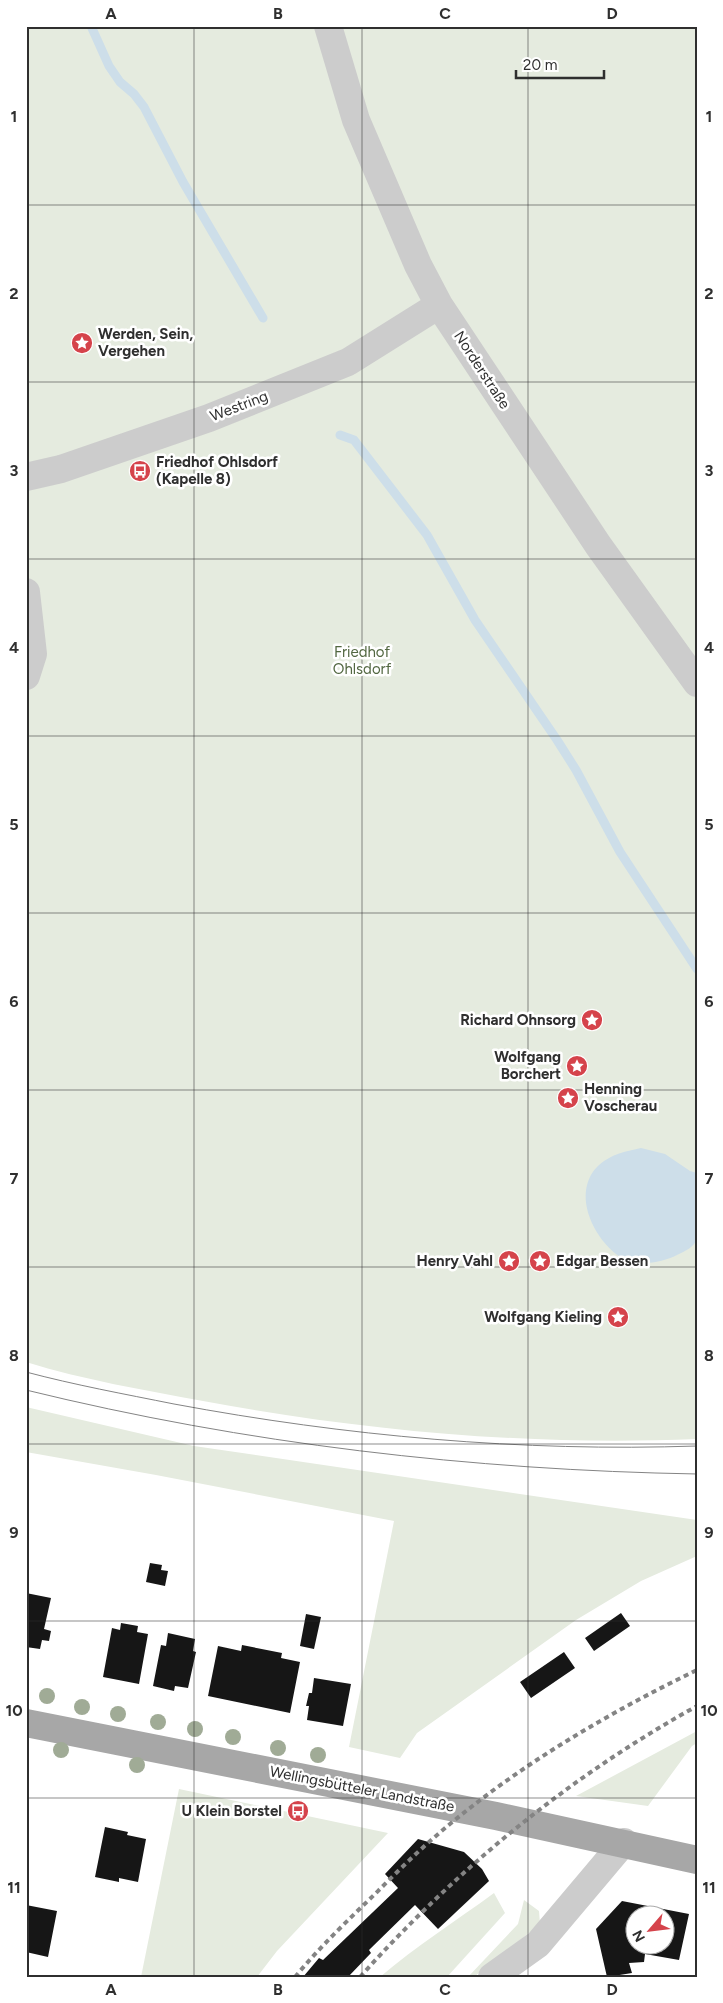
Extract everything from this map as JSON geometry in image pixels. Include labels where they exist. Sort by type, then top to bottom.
[{"type":"main road","name":"Wellingsbütteler Landstraße","points":[[26,1723],[624,1842],[697,1860]]},
{"type":"street","name":"Norderstraße","points":[[328,26],[356,120],[418,265],[439,305],[598,545],[697,683]]},
{"type":"street","name":"Westring","points":[[26,477],[61,469],[210,418],[348,362],[439,305]]},
{"type":"street","points":[[26,592],[34,654],[26,676]]},
{"type":"street","points":[[492,1977],[538,1944],[624,1842]]},
{"type":"green space","name":"Friedhof Ohlsdorf","points":[[26,26],[697,26],[697,1439],[635,1441],[511,1438],[449,1434],[326,1421],[136,1389],[26,1362]]},
{"type":"green space","points":[[26,1407],[194,1446],[697,1520],[697,1556],[641,1581],[576,1620],[417,1733],[400,1758],[349,1747],[394,1521],[26,1452]]},
{"type":"green space","points":[[697,1731],[697,1743],[692,1746],[648,1806],[576,1796]]},
{"type":"green space","points":[[179,1789],[388,1833],[277,1951],[257,1977],[141,1977]]},
{"type":"green space","points":[[494,1893],[505,1913],[447,1977],[380,1977],[422,1944]]},
{"type":"green space","points":[[524,1900],[539,1911],[540,1924],[474,1977],[468,1977],[518,1924]]},
{"type":"water","points":[[641,1148],[665,1154],[690,1171],[697,1173],[698,1224],[696,1241],[677,1255],[648,1263],[625,1260],[609,1248],[593,1226],[586,1200],[591,1176],[599,1165],[614,1156]]},
{"type":"building","points":[[150,1563],[162,1565],[161,1570],[168,1571],[165,1586],[146,1582]]},
{"type":"building","points":[[26,1593],[51,1598],[44,1629],[51,1631],[49,1641],[42,1640],[40,1649],[26,1647]]},
{"type":"building","points":[[621,1613],[630,1626],[594,1651],[585,1638]]},
{"type":"building","points":[[306,1614],[321,1617],[314,1649],[300,1646]]},
{"type":"building","points":[[121,1623],[138,1626],[137,1632],[148,1634],[139,1684],[103,1677],[112,1628],[120,1630]]},
{"type":"building","points":[[168,1633],[195,1639],[193,1651],[196,1652],[188,1688],[175,1686],[174,1691],[153,1686],[161,1645],[166,1646]]},
{"type":"building","points":[[242,1645],[282,1653],[281,1658],[300,1662],[290,1713],[208,1696],[218,1646],[241,1651]]},
{"type":"building","points":[[564,1652],[575,1668],[531,1698],[520,1682]]},
{"type":"building","points":[[314,1678],[351,1684],[343,1726],[307,1720],[309,1706],[306,1706],[309,1693],[312,1693]]},
{"type":"building","points":[[105,1827],[128,1832],[127,1835],[146,1839],[138,1882],[119,1878],[119,1882],[95,1877]]},
{"type":"building","points":[[418,1839],[464,1852],[482,1869],[489,1881],[438,1929],[415,1905],[369,1950],[371,1953],[348,1977],[303,1977],[319,1958],[323,1960],[398,1888],[385,1874]]},
{"type":"building","points":[[622,1901],[648,1906],[626,1906],[626,1956],[645,1956],[644,1962],[629,1963],[632,1973],[607,1977],[596,1929]]},
{"type":"building","points":[[26,1905],[57,1911],[48,1957],[26,1952]]},
{"type":"building","points":[[676,1911],[689,1914],[679,1960],[656,1956],[676,1956]]},
{"type":"waterway","points":[[91,26],[109,66],[120,82],[134,94],[144,107],[183,182],[263,318]]},
{"type":"waterway","points":[[340,435],[354,440],[427,535],[475,620],[557,740],[576,770],[620,852],[697,969]]},
{"type":"tram line","points":[[26,1372],[174,1404],[304,1425],[369,1433],[500,1444],[631,1447],[697,1446]]},
{"type":"tram line","points":[[26,1390],[192,1425],[359,1451],[528,1467],[697,1474]]},
{"type":"railway","points":[[295,1977],[333,1935],[415,1855],[459,1816],[523,1769],[591,1726],[697,1670]]},
{"type":"railway","points":[[360,1977],[436,1899],[517,1827],[604,1763],[697,1706]]},
{"type":"place","name":"Werden, Sein, Vergehen","points":[[82,343]]},
{"type":"place","name":"Friedhof Ohlsdorf (Kapelle 8)","points":[[140,471]]},
{"type":"place","name":"Richard Ohnsorg","points":[[592,1020]]},
{"type":"place","name":"Wolfgang Borchert","points":[[577,1066]]},
{"type":"place","name":"Henning Voscherau","points":[[568,1098]]},
{"type":"place","name":"Henry Vahl","points":[[509,1261]]},
{"type":"place","name":"Edgar Bessen","points":[[540,1261]]},
{"type":"place","name":"Wolfgang Kieling","points":[[618,1317]]},
{"type":"place","name":"U Klein Borstel","points":[[298,1811]]}]
